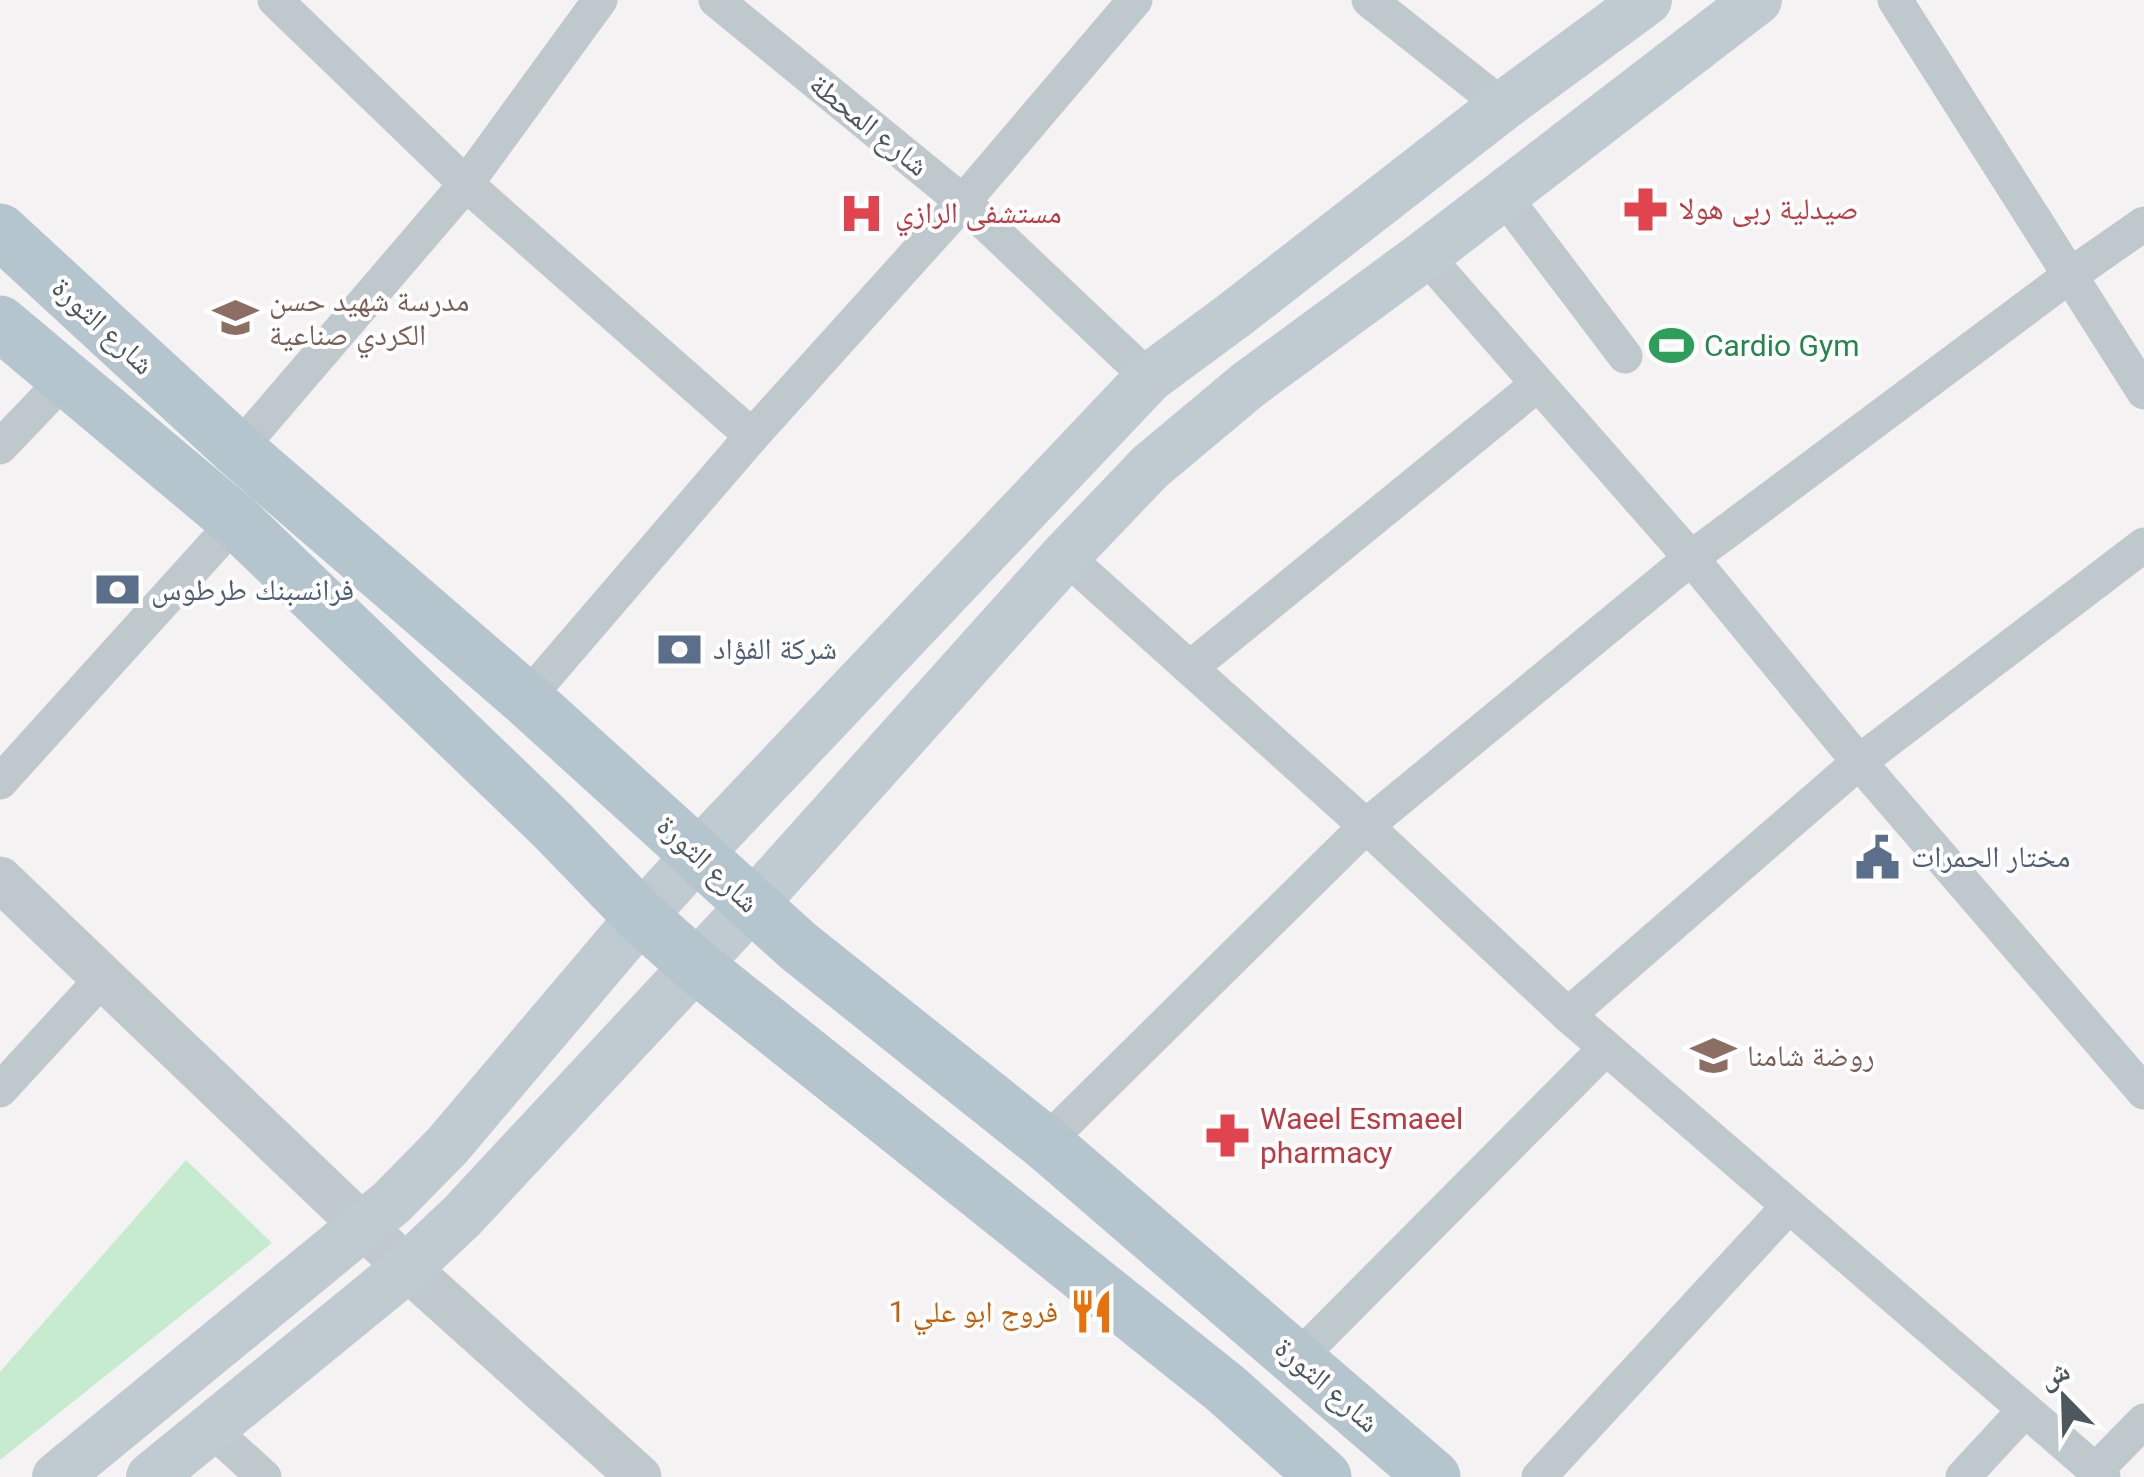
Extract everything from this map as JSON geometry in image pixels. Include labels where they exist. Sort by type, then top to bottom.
[{"type":"main road","points":[[58,1477],[392,1202],[447,1146],[698,854],[1149,378],[1647,0]]},
{"type":"main road","points":[[151,1477],[407,1268],[462,1216],[752,905],[1065,556],[1150,467],[1248,385],[1426,255],[1757,0]]},
{"type":"main road","name":"شارع الثورة","points":[[0,231],[238,450],[526,699],[798,946],[1046,1143],[1432,1477]]},
{"type":"main road","name":"شارع الثورة","points":[[0,323],[236,522],[695,966],[1226,1390],[1324,1477]]},
{"type":"street","points":[[275,0],[466,184],[752,436]]},
{"type":"street","points":[[238,450],[466,184],[600,0]]},
{"type":"street","name":"شارع المحطة","points":[[716,0],[963,202],[1149,378]]},
{"type":"street","points":[[526,699],[752,436],[963,202],[1135,0]]},
{"type":"street","points":[[1368,0],[1503,106]]},
{"type":"street","points":[[1895,0],[2144,392]]},
{"type":"street","points":[[1504,195],[1625,356]]},
{"type":"street","points":[[1046,1143],[1366,826],[1690,558],[2144,224]]},
{"type":"street","points":[[1426,255],[1690,558],[1859,762],[2144,1092]]},
{"type":"street","points":[[0,447],[66,379]]},
{"type":"street","points":[[1190,668],[1538,384]]},
{"type":"street","points":[[0,782],[236,522]]},
{"type":"street","points":[[1568,1014],[1859,762],[2144,545]]},
{"type":"street","points":[[1065,556],[1606,1048],[2099,1474],[2144,1421]]},
{"type":"street","points":[[0,879],[407,1268],[639,1477]]},
{"type":"street","points":[[0,1090],[103,978]]},
{"type":"street","points":[[1297,1359],[1606,1048]]},
{"type":"street","points":[[1539,1477],[1790,1206]]},
{"type":"street","points":[[1964,1477],[2025,1410]]},
{"type":"street","points":[[211,1429],[264,1477]]},
{"type":"green space","points":[[186,1160],[272,1243],[0,1460],[0,1372]]},
{"type":"place","name":"صيدلية ربى هولا","points":[[1646,209]]},
{"type":"place","name":"مستشفى الرازي","points":[[862,213]]},
{"type":"place","name":"مدرسة شهيد حسن الكردي صناعية","points":[[236,318]]},
{"type":"place","name":"Cardio Gym","points":[[1671,346]]},
{"type":"place","name":"فرانسبنك طرطوس","points":[[118,590]]},
{"type":"place","name":"شركة الفؤاد","points":[[680,649]]},
{"type":"place","name":"مختار الحمرات","points":[[1878,857]]},
{"type":"place","name":"روضة شامنا","points":[[1714,1056]]},
{"type":"place","name":"Waeel Esmaeel pharmacy","points":[[1227,1136]]},
{"type":"place","name":"فروج ابو علي 1","points":[[1091,1312]]}]
